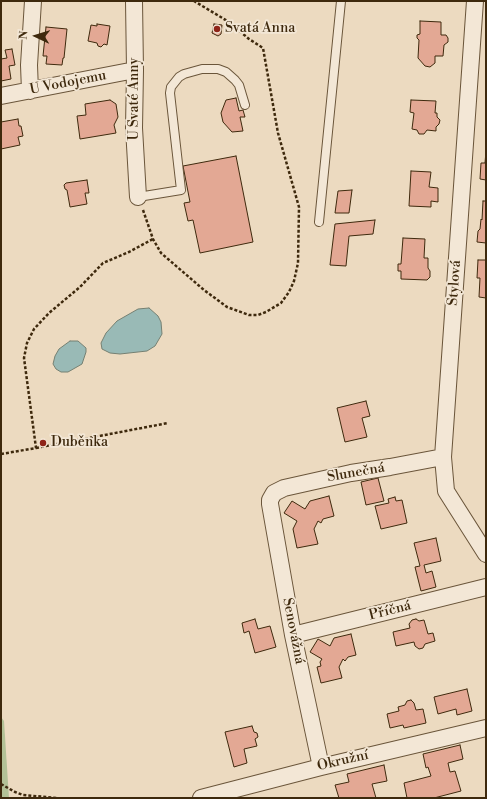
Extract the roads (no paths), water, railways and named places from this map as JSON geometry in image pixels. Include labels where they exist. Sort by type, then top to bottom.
[{"type":"street","points":[[30,90],[29,65],[33,1]]},
{"type":"street","name":"U Svaté Anny","points":[[134,1],[134,128],[138,197]]},
{"type":"street","name":"Stylová","points":[[475,1],[443,457],[446,491],[486,554]]},
{"type":"street","name":"U Vodojemu","points":[[1,96],[135,70]]},
{"type":"street","name":"Slunečná","points":[[272,496],[277,491],[292,486],[351,473],[443,457]]},
{"type":"street","name":"Senovážná","points":[[272,496],[270,504],[293,635],[321,767]]},
{"type":"street","name":"Příčná","points":[[293,635],[486,587]]},
{"type":"street","name":"Okružní","points":[[201,798],[321,767],[486,728]]},
{"type":"lane","points":[[319,222],[341,1]]},
{"type":"lane","points":[[138,197],[181,190],[170,93],[179,77],[202,68],[218,69],[226,72],[239,85],[245,105]]},
{"type":"water","points":[[149,308],[158,316],[161,322],[162,334],[155,346],[147,351],[120,354],[110,353],[102,349],[101,343],[106,333],[117,321],[138,309]]},
{"type":"water","points":[[70,341],[78,341],[86,348],[86,352],[82,364],[68,372],[61,372],[56,369],[53,364],[55,356],[59,349]]},
{"type":"place","name":"Svatá Anna","points":[[217,29]]},
{"type":"place","name":"Duběnka","points":[[43,443]]}]
